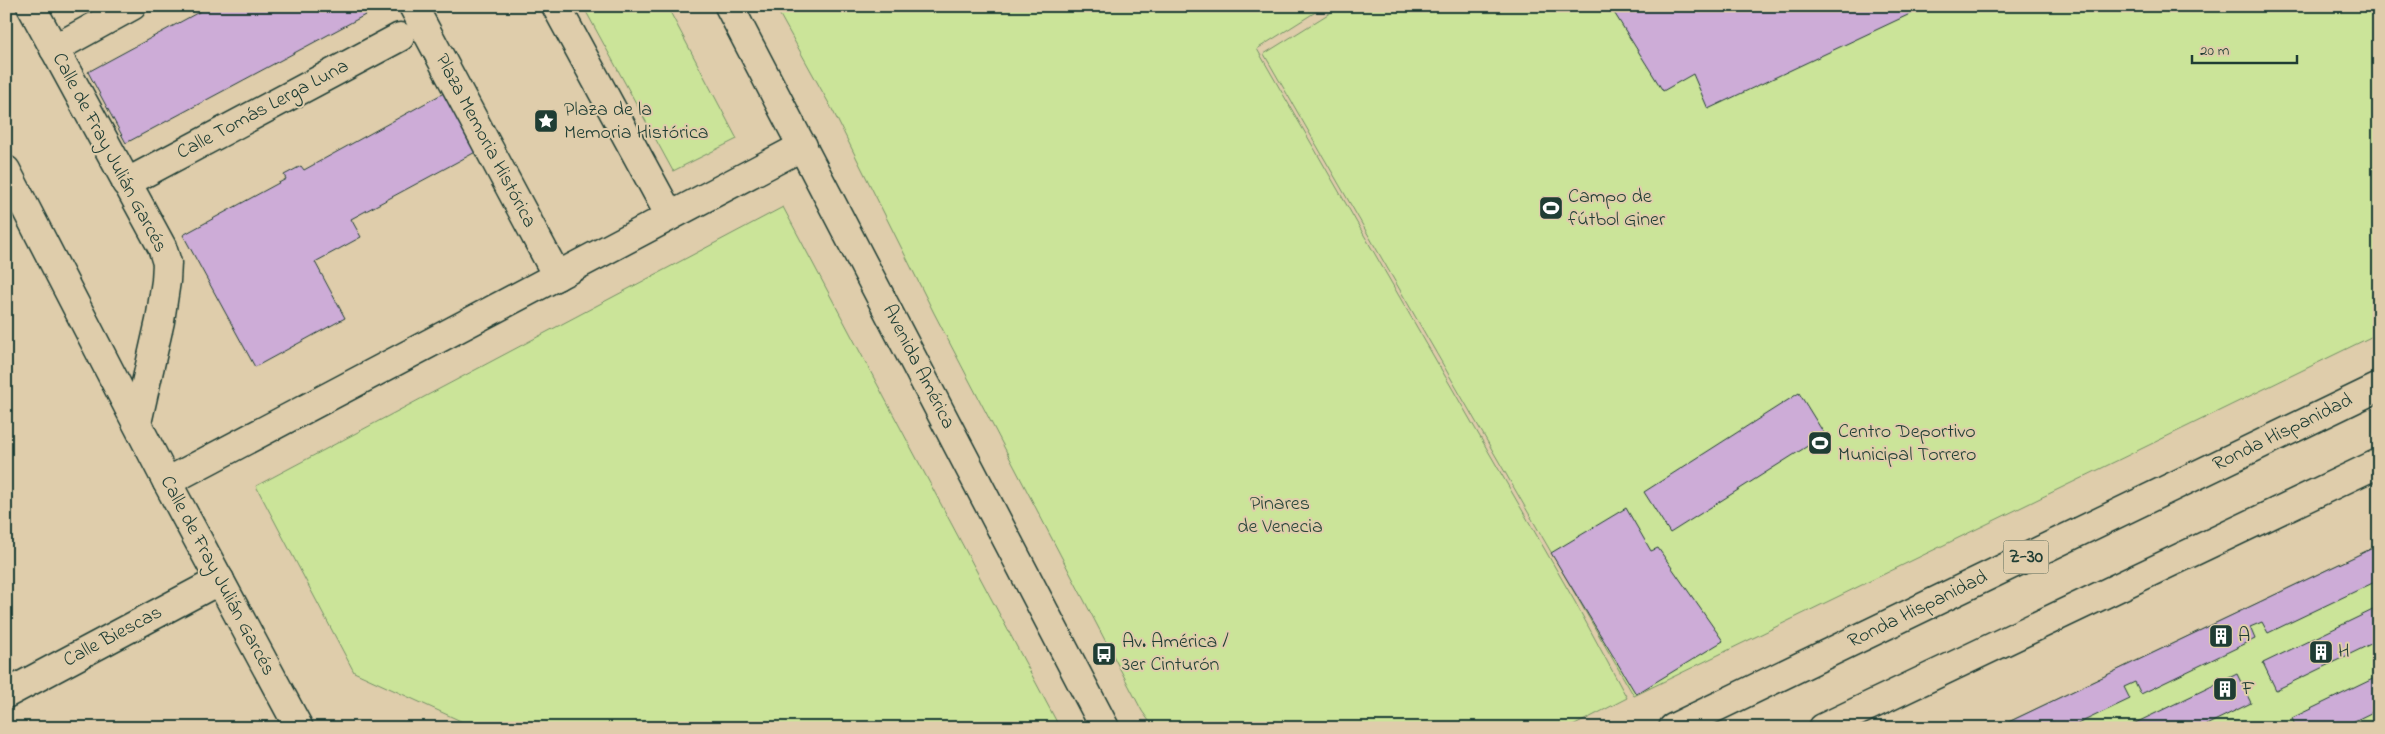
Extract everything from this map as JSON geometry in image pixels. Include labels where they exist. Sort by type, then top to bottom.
[{"type":"main road","name":"Calle de Fray Julián Garcés","points":[[31,6],[162,248],[167,263],[160,321],[137,423]]},
{"type":"main road","points":[[54,49],[132,6]]},
{"type":"main road","points":[[556,6],[670,216]]},
{"type":"main road","name":"Avenida América","points":[[729,6],[804,146],[1105,728]]},
{"type":"main road","name":"Plaza Memoria Histórica","points":[[416,7],[557,276]]},
{"type":"main road","name":"Calle Tomás Lerga Luna","points":[[126,183],[400,37]]},
{"type":"main road","points":[[167,482],[804,146]]},
{"type":"main road","name":"Calle de Fray Julián Garcés","points":[[6,170],[167,482],[298,728]]},
{"type":"main road","name":"Ronda Hispanidad","points":[[1673,728],[2379,387]]},
{"type":"main road","points":[[1823,728],[2379,463]]},
{"type":"main road","name":"Calle Biescas","points":[[6,694],[220,580]]},
{"type":"green space","points":[[583,6],[667,6],[737,139],[673,171]]},
{"type":"green space","name":"Pinares de Venecia","points":[[775,6],[1325,6],[1257,49],[1575,602],[1627,698],[1569,728],[1154,728],[1142,711],[934,313],[832,109]]},
{"type":"green space","name":"Centro Deportivo Municipal Torrero","points":[[1341,6],[2379,6],[2379,333],[1634,696],[1264,54]]},
{"type":"green space","points":[[783,207],[1060,728],[476,728],[354,672],[256,486]]},
{"type":"green space","points":[[2379,545],[2379,728],[1996,728]]},
{"type":"building","points":[[210,6],[382,6],[126,143],[88,72]]},
{"type":"building","points":[[1610,6],[1927,6],[1708,109],[1693,74],[1663,91]]},
{"type":"building","points":[[451,89],[483,148],[351,219],[361,237],[315,262],[345,318],[255,367],[183,235],[286,179],[284,175],[301,166],[304,170]]},
{"type":"building","points":[[1799,393],[1825,435],[1670,533],[1644,492]]},
{"type":"building","points":[[1626,508],[1651,551],[1658,548],[1723,641],[1636,694],[1551,553]]},
{"type":"building","name":"A","points":[[2379,545],[2379,566],[2375,567],[2379,580],[2268,633],[2262,622],[2250,627],[2255,639],[2141,694],[2135,682],[2124,687],[2130,699],[2069,728],[1996,728]]},
{"type":"building","name":"H","points":[[2379,607],[2379,640],[2276,690],[2263,663]]},
{"type":"building","name":"F","points":[[2237,674],[2251,703],[2200,728],[2125,728]]},
{"type":"building","name":"H","points":[[2379,676],[2379,709],[2340,728],[2296,728],[2292,718]]},
{"type":"place","name":"Plaza de la Memoria Histórica","points":[[546,121]]},
{"type":"place","name":"Campo de fútbol Giner","points":[[1551,208]]},
{"type":"place","name":"Centro Deportivo Municipal Torrero","points":[[1820,443]]},
{"type":"place","name":"A","points":[[2221,636]]},
{"type":"place","name":"H","points":[[2321,652]]},
{"type":"place","name":"Av. América / 3er Cinturón","points":[[1104,654]]},
{"type":"place","name":"F","points":[[2225,689]]}]
